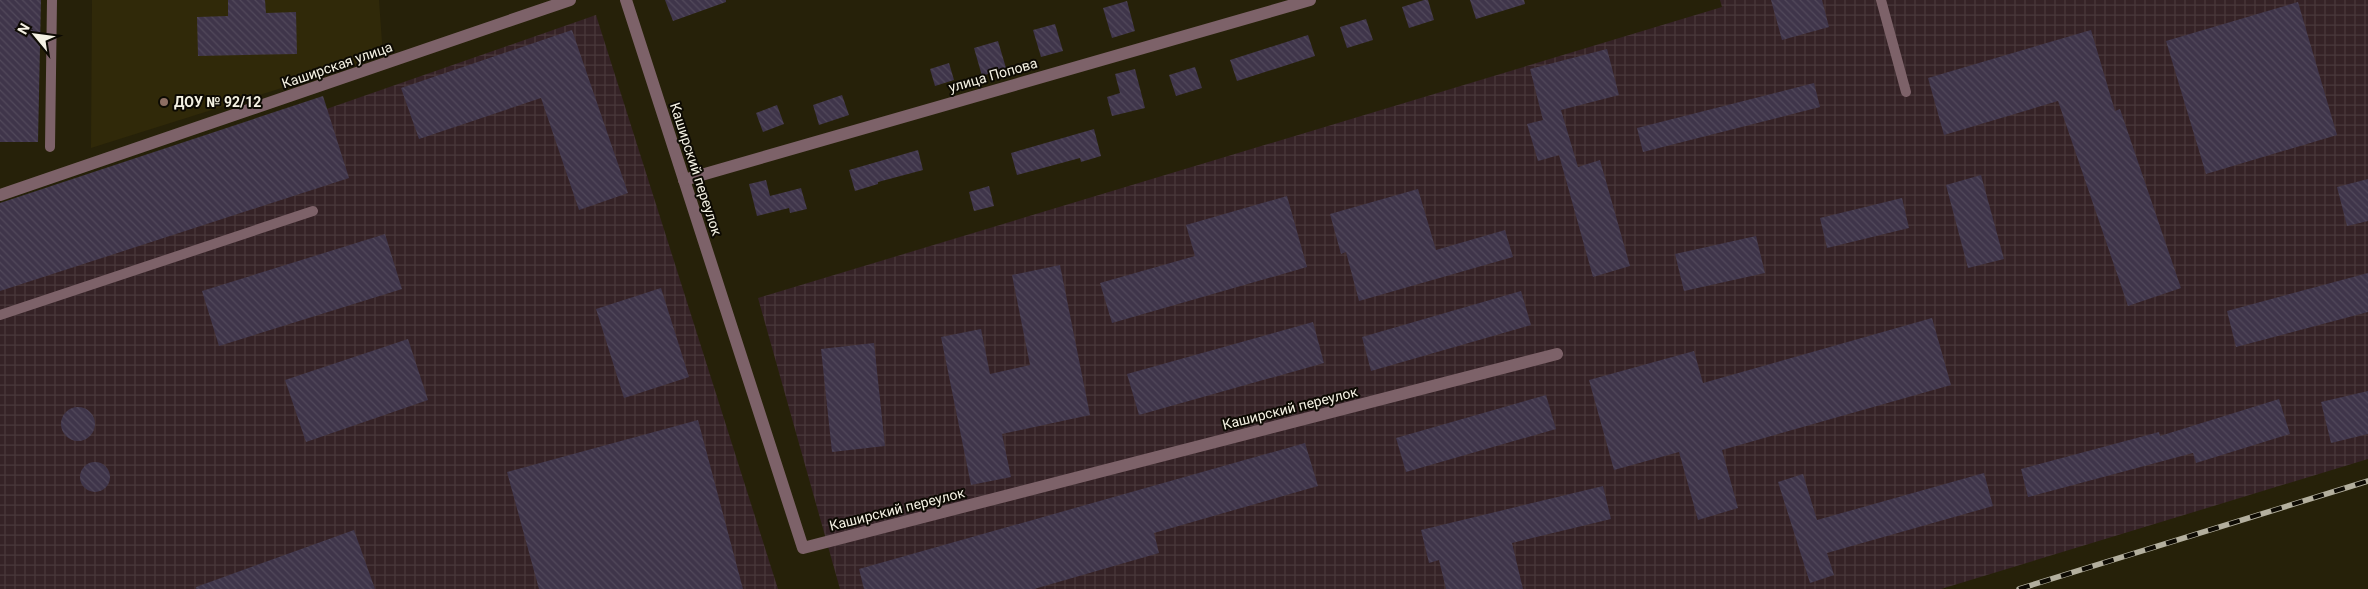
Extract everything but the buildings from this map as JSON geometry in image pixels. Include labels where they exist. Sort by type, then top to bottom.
[{"type":"street","name":"Каширская улица","points":[[0,195],[570,0]]},
{"type":"street","name":"Каширский переулок","points":[[626,0],[803,548],[1557,354]]},
{"type":"street","name":"улица Попова","points":[[684,180],[1310,0]]},
{"type":"lane","points":[[50,147],[52,0]]},
{"type":"lane","points":[[1882,0],[1906,92]]},
{"type":"lane","points":[[0,315],[313,211]]},
{"type":"shaded area","name":"ДОУ № 92/12","points":[[92,0],[379,0],[383,56],[91,148]]},
{"type":"shaded area","points":[[1720,0],[2368,0],[2368,459],[1941,589],[840,589],[758,298],[1722,7]]},
{"type":"shaded area","points":[[596,15],[778,589],[0,589],[0,223]]},
{"type":"railway","points":[[2019,589],[2368,481]]},
{"type":"place","name":"ДОУ № 92/12","points":[[164,102]]}]
